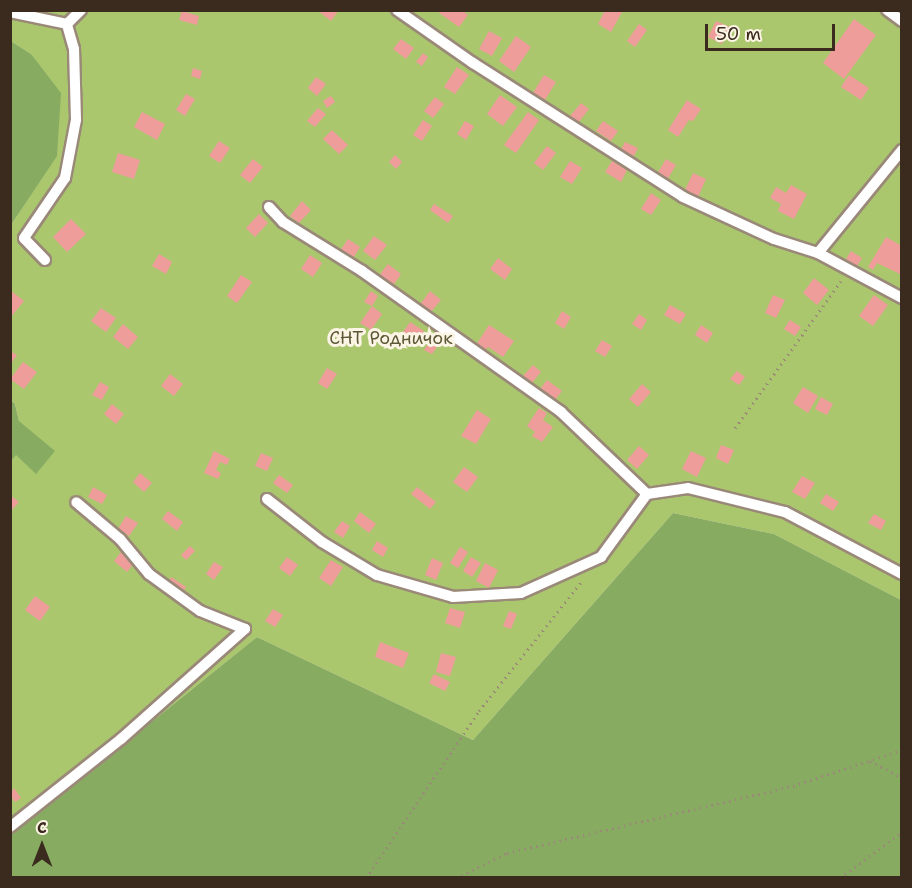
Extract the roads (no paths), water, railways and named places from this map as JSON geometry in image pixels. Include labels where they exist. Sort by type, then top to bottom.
[{"type":"lane","points":[[67,24],[81,10]]},
{"type":"lane","points":[[397,10],[473,63],[683,197],[774,239],[818,253],[902,298]]},
{"type":"lane","points":[[887,10],[902,21]]},
{"type":"lane","points":[[10,12],[67,24]]},
{"type":"lane","points":[[45,261],[24,238],[65,178],[76,120],[74,49],[67,24]]},
{"type":"lane","points":[[818,253],[902,150]]},
{"type":"lane","points":[[269,207],[283,222],[362,271],[561,412],[647,494]]},
{"type":"lane","points":[[267,499],[322,542],[377,575],[453,597],[521,593],[601,557],[647,494],[688,488],[785,512],[902,574]]},
{"type":"lane","points":[[10,827],[121,739],[245,629],[200,611],[149,574],[120,539],[76,502]]},
{"type":"park label","name":"СНТ Родничок","points":[[391,338]]}]
